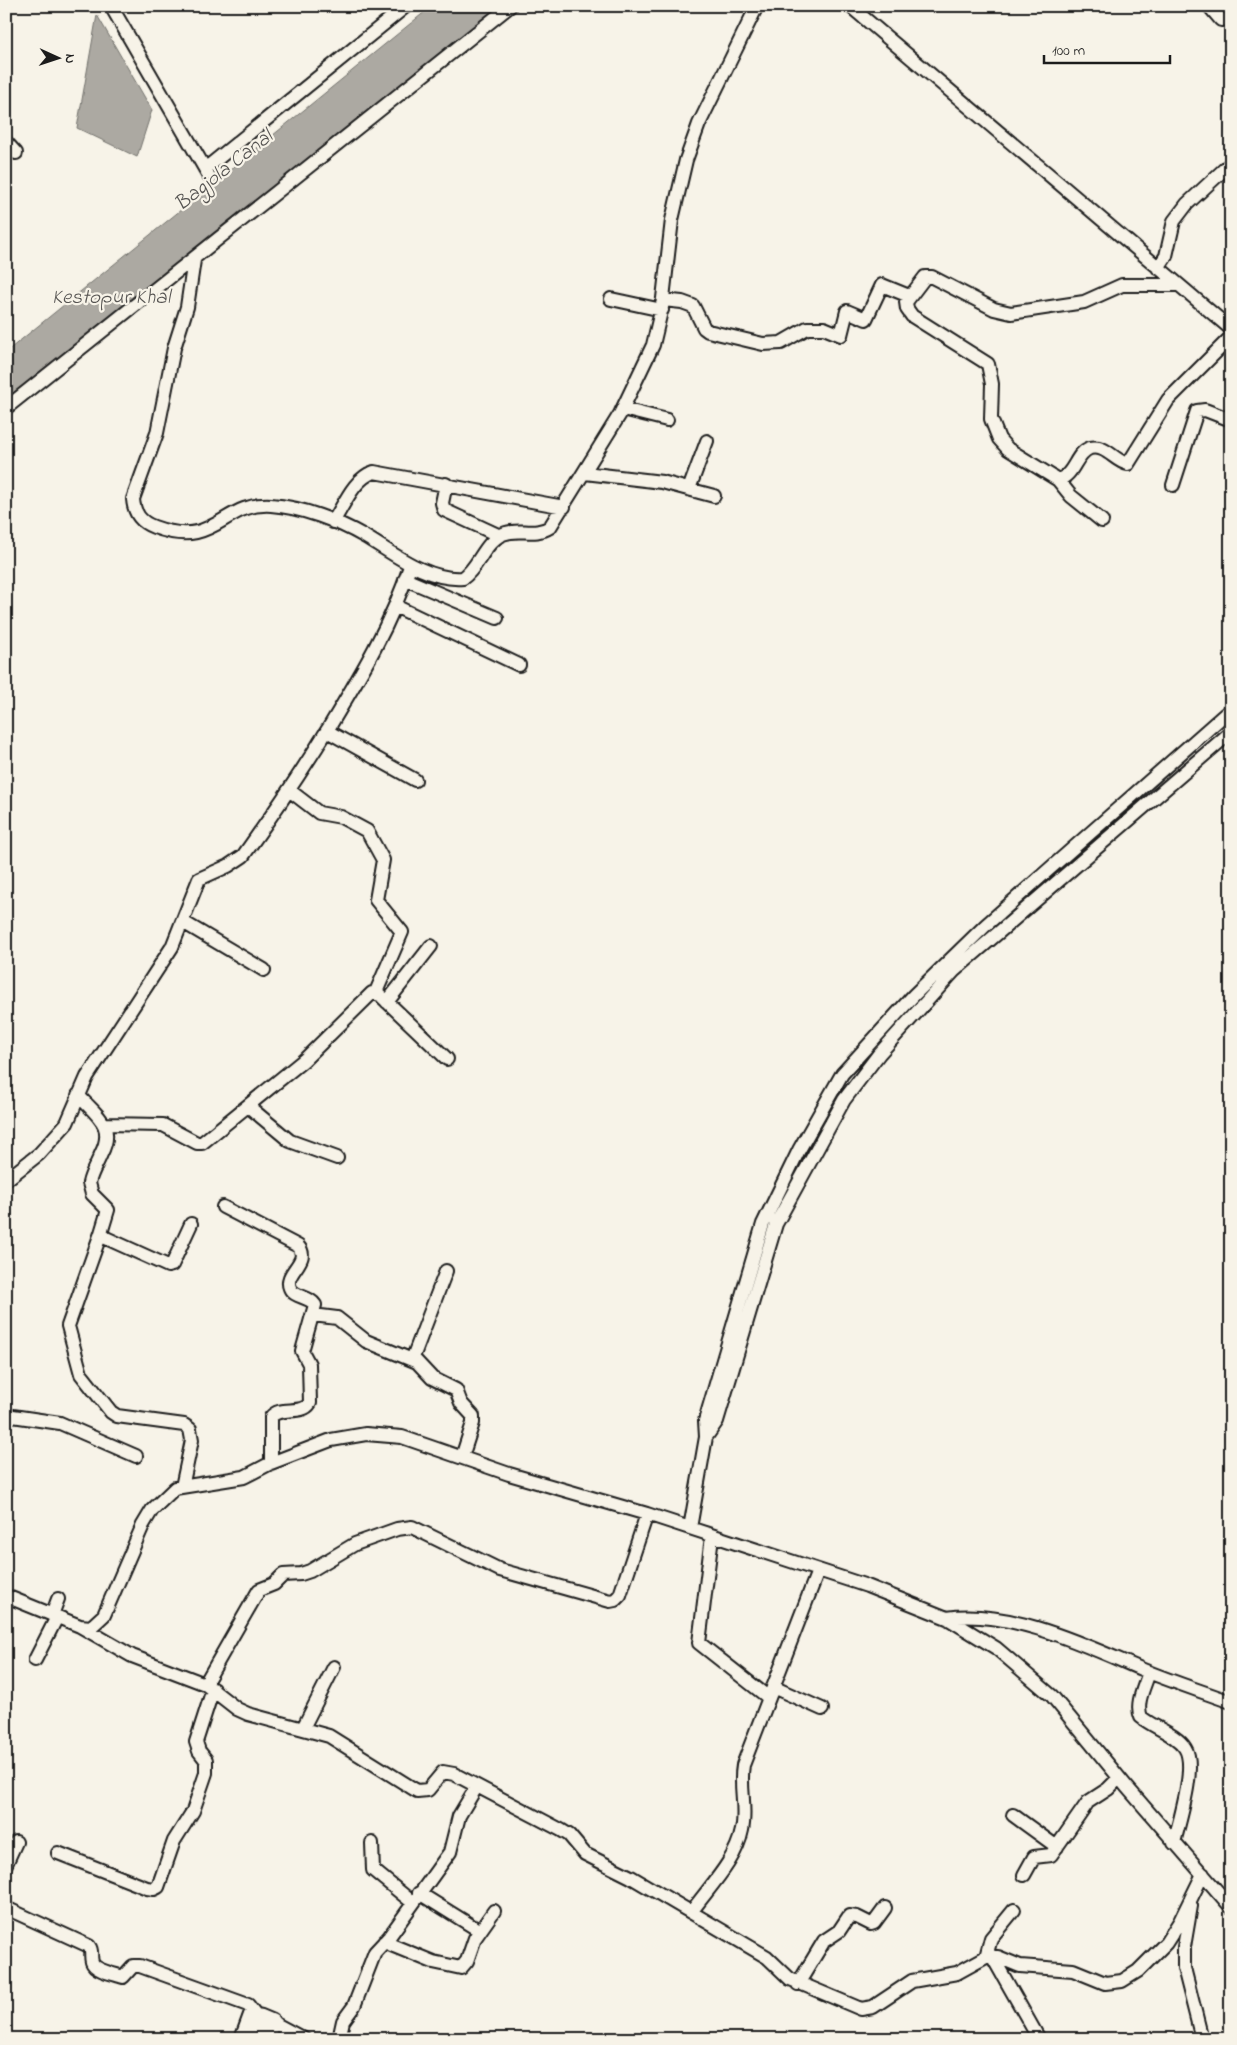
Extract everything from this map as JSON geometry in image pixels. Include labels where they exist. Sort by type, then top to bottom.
[{"type":"main road","points":[[250,2039],[268,2024]]},
{"type":"main road","points":[[266,2039],[268,2024]]},
{"type":"street","points":[[112,6],[207,171],[406,6]]},
{"type":"street","points":[[6,408],[194,260],[243,217],[510,6]]},
{"type":"street","points":[[194,260],[187,306],[174,348],[156,432],[136,488],[134,509],[139,518],[150,526],[177,534],[191,534],[205,531],[244,508],[256,505],[279,505],[333,522],[363,536],[410,566],[451,578],[463,578],[490,544],[500,536],[516,532],[542,532],[550,527],[623,409],[653,345],[662,305],[672,220],[686,160],[699,124],[757,6]]},
{"type":"street","points":[[850,6],[1231,329]]},
{"type":"street","points":[[1209,6],[1221,20],[1231,19]]},
{"type":"street","points":[[6,142],[16,152]]},
{"type":"street","points":[[1158,268],[1166,256],[1174,220],[1187,204],[1231,163]]},
{"type":"street","points":[[1102,521],[1071,496],[1058,480],[1008,449],[999,439],[991,419],[992,384],[988,364],[912,316],[907,309],[906,302],[921,280],[932,278],[994,309],[1021,313],[1084,302],[1122,285],[1178,285]]},
{"type":"street","points":[[611,300],[662,305],[682,302],[694,306],[704,328],[717,334],[771,345],[780,343],[807,328],[824,328],[841,335],[847,311],[866,319],[882,285],[909,296]]},
{"type":"street","points":[[1058,480],[1068,475],[1084,452],[1090,448],[1103,448],[1128,464],[1168,400],[1231,337]]},
{"type":"street","points":[[623,409],[668,420]]},
{"type":"street","points":[[1173,485],[1197,411],[1205,410],[1231,420]]},
{"type":"street","points":[[688,489],[707,441]]},
{"type":"street","points":[[333,522],[366,474],[374,472],[564,506]]},
{"type":"street","points":[[585,473],[662,482],[714,496]]},
{"type":"street","points":[[446,484],[442,503],[444,510],[500,536]]},
{"type":"street","points":[[6,1180],[39,1154],[61,1132],[73,1112],[78,1095],[112,1037],[164,961],[182,922],[198,879],[228,866],[243,856],[290,790],[370,661],[395,606],[410,566]]},
{"type":"street","points":[[405,579],[497,618]]},
{"type":"street","points":[[395,606],[519,665]]},
{"type":"street","points":[[690,1528],[706,1436],[705,1421],[763,1224],[799,1150],[842,1074],[914,995],[986,925],[1231,709]]},
{"type":"street","points":[[327,730],[415,780]]},
{"type":"street","points":[[706,1436],[717,1421],[776,1224],[844,1100],[878,1054],[954,971],[1231,732]]},
{"type":"street","points":[[104,1124],[163,1125],[197,1143],[202,1143],[304,1060],[372,993],[376,992],[402,932],[376,900],[383,860],[367,830],[341,817],[319,813],[290,790]]},
{"type":"street","points":[[182,922],[264,970]]},
{"type":"street","points":[[387,1002],[431,946]]},
{"type":"street","points":[[376,992],[447,1058]]},
{"type":"street","points":[[78,1095],[104,1124],[108,1138],[89,1183],[92,1194],[108,1210],[68,1326],[81,1374],[111,1412],[118,1416],[184,1426],[190,1429],[192,1440],[182,1487]]},
{"type":"street","points":[[248,1106],[290,1140],[337,1158]]},
{"type":"street","points":[[224,1207],[298,1246],[302,1250],[302,1257],[289,1280],[289,1285],[293,1293],[313,1302],[315,1305],[302,1351],[309,1364],[310,1403],[304,1408],[274,1412],[271,1417],[270,1463]]},
{"type":"street","points":[[101,1233],[106,1238],[168,1266],[172,1264],[191,1224]]},
{"type":"street","points":[[412,1360],[446,1270]]},
{"type":"street","points":[[313,1315],[337,1318],[373,1345],[417,1362],[432,1378],[456,1390],[461,1403],[472,1416],[472,1428],[462,1457]]},
{"type":"street","points":[[6,1415],[60,1423],[136,1456]]},
{"type":"street","points":[[80,1626],[91,1627],[104,1615],[143,1525],[164,1498],[176,1488],[244,1477],[270,1463],[316,1445],[366,1434],[402,1437],[510,1474],[690,1528],[892,1595],[948,1618],[996,1648],[1052,1696],[1174,1843],[1231,1907]]},
{"type":"street","points":[[58,1853],[147,1888],[154,1889],[158,1887],[174,1841],[194,1808],[206,1773],[206,1760],[199,1751],[196,1742],[209,1687],[260,1590],[274,1584],[283,1575],[301,1574],[310,1571],[355,1544],[397,1529],[412,1528],[500,1570],[610,1601],[620,1595],[647,1514]]},
{"type":"street","points":[[712,1536],[699,1643],[771,1693],[822,1709]]},
{"type":"street","points":[[692,1911],[728,1862],[739,1841],[743,1818],[741,1785],[743,1765],[818,1571]]},
{"type":"street","points":[[6,1596],[80,1626],[132,1656],[209,1687],[248,1714],[329,1736],[417,1792],[428,1790],[443,1772],[454,1774],[561,1830],[569,1835],[585,1854],[692,1911],[767,1957],[784,1974],[798,1984],[861,2009],[867,2009],[912,1981],[956,1973],[989,1956],[1020,1966],[1073,1970],[1105,1983],[1122,1981],[1138,1971],[1166,1943],[1180,1921],[1203,1874]]},
{"type":"street","points":[[35,1660],[55,1616],[58,1599]]},
{"type":"street","points":[[948,1618],[978,1617],[1044,1631],[1095,1648],[1149,1672],[1231,1702]]},
{"type":"street","points":[[303,1728],[334,1667]]},
{"type":"street","points":[[1149,1672],[1139,1702],[1140,1718],[1177,1740],[1187,1753],[1187,1782],[1174,1843]]},
{"type":"street","points":[[1024,1875],[1034,1856],[1051,1855],[1088,1802],[1108,1789],[1119,1778]]},
{"type":"street","points":[[339,2039],[343,2021],[354,2006],[372,1958],[450,1852],[459,1816],[477,1786]]},
{"type":"street","points":[[1013,1814],[1057,1847]]},
{"type":"street","points":[[6,1864],[16,1842]]},
{"type":"street","points":[[372,1843],[373,1870],[415,1898],[480,1931]]},
{"type":"street","points":[[1192,1896],[1184,1947],[1184,1968],[1202,2039]]},
{"type":"street","points":[[6,1908],[89,1946],[92,1950],[92,1962],[97,1968],[123,1976],[133,1966],[140,1966],[248,2005],[268,2024],[304,2039]]},
{"type":"street","points":[[798,1984],[824,1941],[839,1931],[849,1916],[857,1917],[871,1924],[874,1923],[885,1908]]},
{"type":"street","points":[[1014,1910],[991,1938],[989,1956],[1039,2039]]},
{"type":"street","points":[[384,1942],[433,1962],[461,1968],[467,1961],[472,1944],[494,1911]]},
{"type":"street","points":[[241,2039],[268,2024]]},
{"type":"water","name":"Kestopur Khal","points":[[432,6],[510,6],[6,415],[6,352]]},
{"type":"water","points":[[97,15],[152,110],[137,157],[77,128]]},
{"type":"water label","name":"Bagjola Canal","points":[[224,171]]}]
